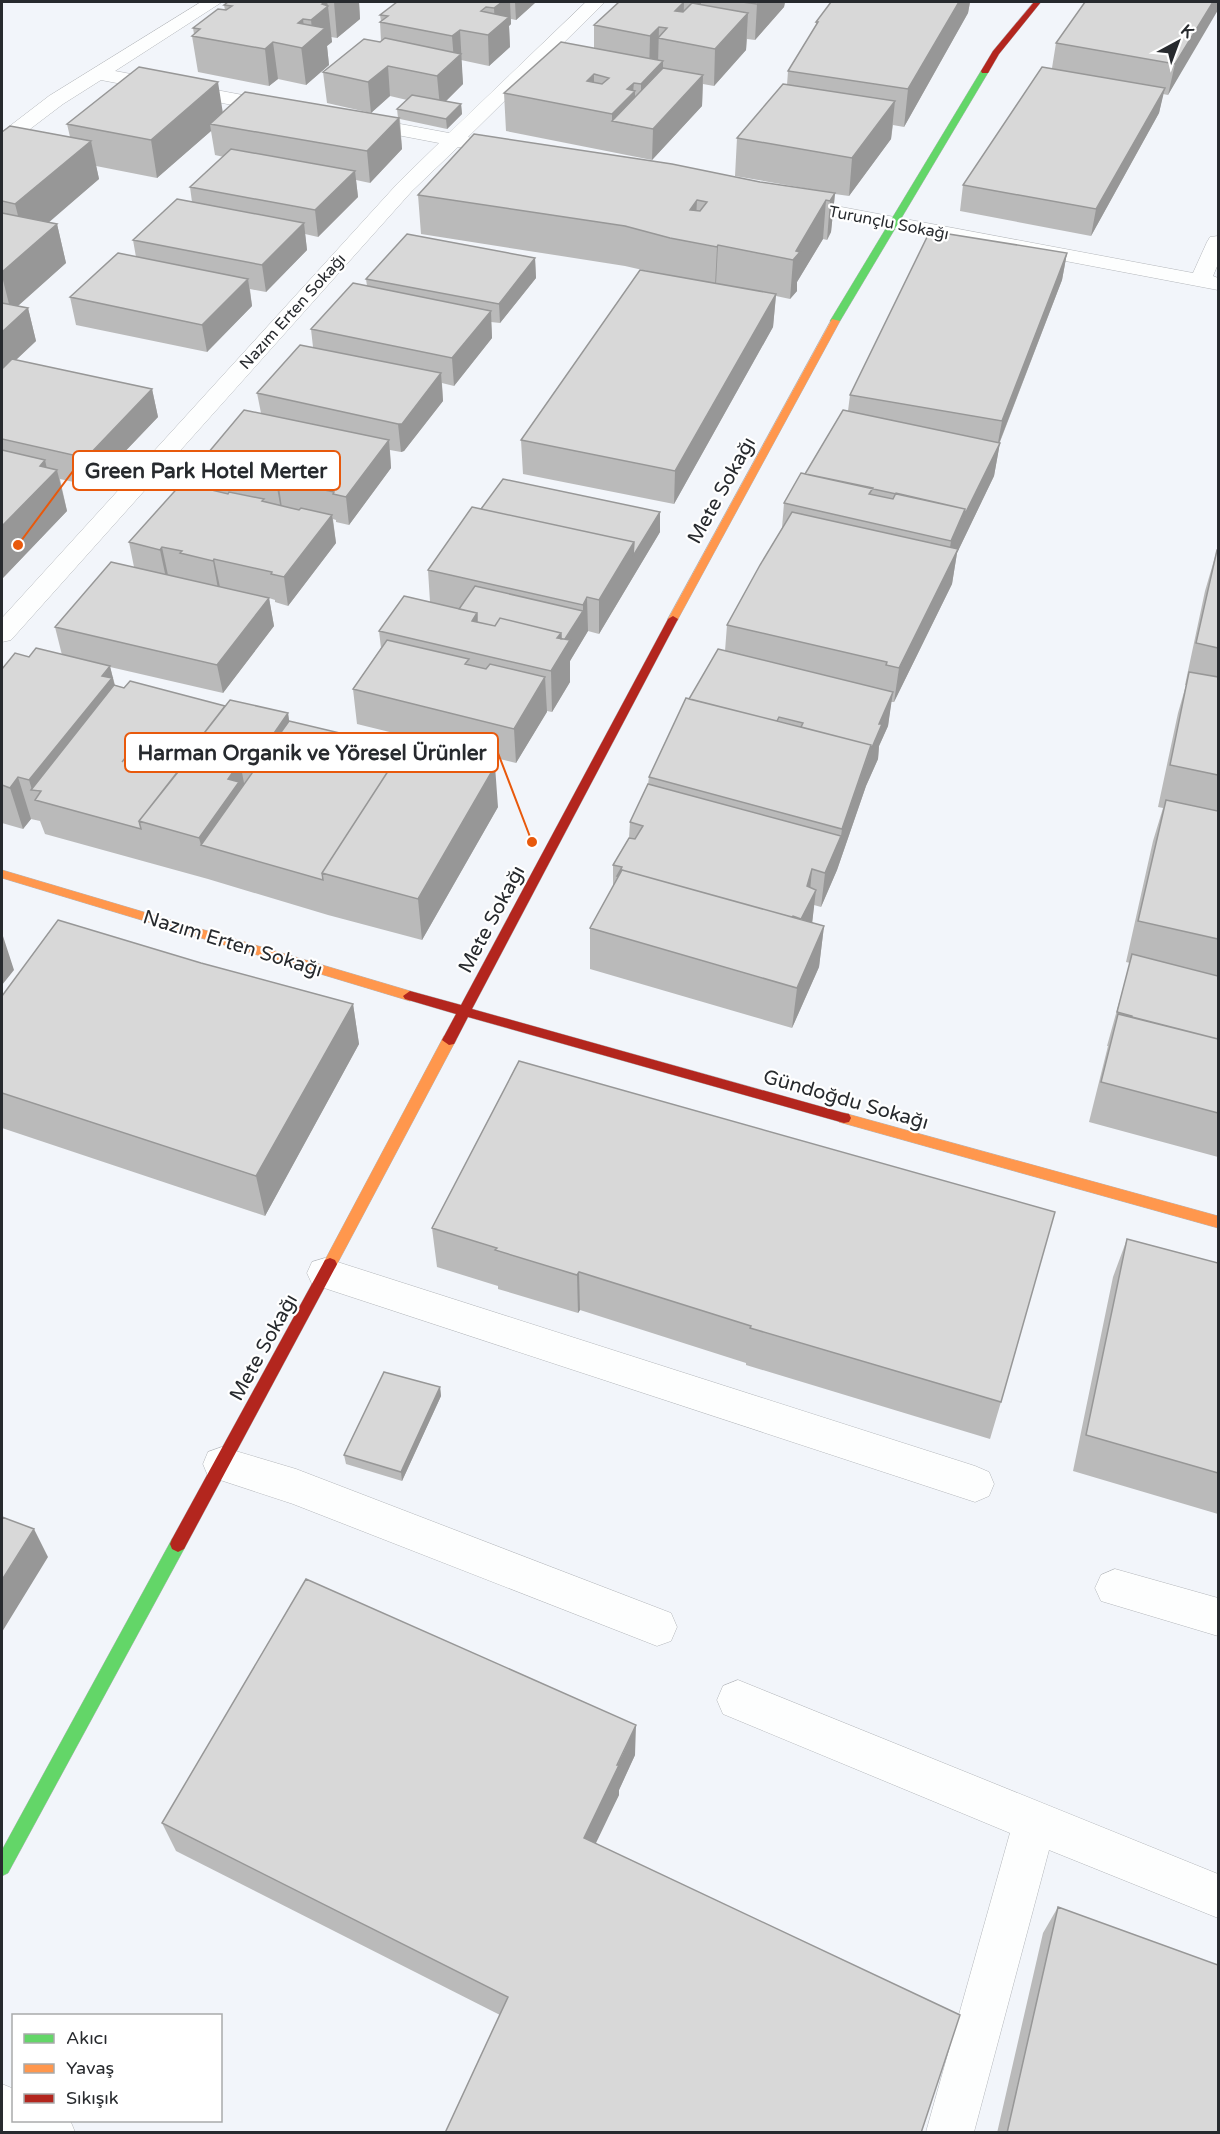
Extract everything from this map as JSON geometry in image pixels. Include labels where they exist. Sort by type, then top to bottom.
[{"type":"street","points":[[2,141],[56,100],[213,2]]},
{"type":"street","name":"Nazım Erten Sokağı","points":[[2,634],[389,204],[452,140],[596,2]]},
{"type":"street","name":"Mete Sokağı","points":[[2,1867],[325,1273],[663,637],[855,286],[996,53],[1037,2]]},
{"type":"street","points":[[99,74],[299,111]]},
{"type":"street","points":[[334,118],[533,155]]},
{"type":"street","name":"Turunçlu Sokağı","points":[[765,199],[1209,282]]},
{"type":"street","points":[[1209,282],[1218,242]]},
{"type":"street","name":"Nazım Erten Sokağı","points":[[2,874],[464,1012]]},
{"type":"street","name":"Gündoğdu Sokağı","points":[[464,1012],[1218,1222]]},
{"type":"street","points":[[325,1273],[975,1484]]},
{"type":"street","points":[[222,1464],[296,1486],[657,1627]]},
{"type":"street","points":[[1115,1588],[1218,1617]]},
{"type":"street","points":[[738,1700],[1218,1896]]},
{"type":"street","points":[[950,2133],[1035,1822]]},
{"type":"street","points":[[29,2122],[51,2133]]},
{"type":"building","points":[[228,2],[325,2],[322,4],[328,6],[311,20],[303,19],[298,23],[325,28],[302,48],[273,42],[265,49],[192,36],[200,29],[193,28],[218,9],[226,10],[232,6],[224,5]]},
{"type":"building","points":[[397,2],[502,2],[494,8],[486,7],[481,11],[509,17],[488,35],[460,30],[452,36],[380,22],[388,16],[380,15]]},
{"type":"building","points":[[619,2],[684,2],[675,11],[683,12],[692,3],[748,13],[715,49],[658,38],[667,28],[659,27],[650,36],[594,25]]},
{"type":"building","points":[[831,2],[959,2],[908,89],[788,71],[818,22],[816,22]]},
{"type":"building","points":[[1085,2],[1213,2],[1175,64],[1056,43]]},
{"type":"building","points":[[385,38],[461,54],[437,76],[388,66],[368,82],[323,72],[364,39],[380,42]]},
{"type":"building","points":[[561,42],[663,61],[641,84],[634,83],[627,89],[635,91],[612,114],[504,93]],"holes":[[[594,74],[609,78],[602,84],[587,81]]]},
{"type":"building","points":[[139,67],[218,82],[151,140],[67,124]]},
{"type":"building","points":[[1042,67],[1165,88],[1096,209],[963,185]]},
{"type":"building","points":[[663,68],[703,75],[653,129],[612,121]]},
{"type":"building","points":[[783,84],[895,101],[852,158],[737,138]]},
{"type":"building","points":[[245,92],[399,118],[367,151],[210,124]]},
{"type":"building","points":[[412,95],[461,104],[446,119],[397,109]]},
{"type":"building","points":[[10,126],[91,141],[15,204],[2,201],[2,132]]},
{"type":"building","points":[[474,134],[672,164],[760,182],[835,193],[830,201],[826,200],[796,251],[800,252],[793,260],[670,238],[625,226],[418,195]],"holes":[[[697,200],[707,202],[700,211],[690,210]]]},
{"type":"building","points":[[231,149],[355,171],[315,210],[190,187]]},
{"type":"building","points":[[177,199],[304,223],[262,265],[133,240]]},
{"type":"building","points":[[2,213],[57,224],[2,272]]},
{"type":"building","points":[[930,231],[1067,253],[1002,421],[850,395]]},
{"type":"building","points":[[407,234],[535,258],[499,304],[366,279]]},
{"type":"building","points":[[118,253],[248,279],[202,325],[70,297]]},
{"type":"building","points":[[640,270],[776,294],[675,471],[521,440]]},
{"type":"building","points":[[353,283],[491,311],[452,358],[311,329]]},
{"type":"building","points":[[2,303],[28,308],[2,332]]},
{"type":"building","points":[[300,345],[441,373],[402,424],[257,393]]},
{"type":"building","points":[[12,359],[152,389],[86,458],[2,439],[2,369]]},
{"type":"building","points":[[244,410],[389,440],[346,497],[333,494],[334,492],[246,475],[247,473],[198,465]]},
{"type":"building","points":[[843,410],[1000,443],[964,516],[965,509],[805,474]]},
{"type":"building","points":[[2,450],[45,460],[40,466],[57,470],[2,526]]},
{"type":"building","points":[[801,473],[873,488],[869,494],[893,499],[896,493],[965,509],[951,541],[784,503]]},
{"type":"building","points":[[503,479],[660,512],[633,556],[634,542],[481,509]]},
{"type":"building","points":[[182,483],[228,494],[229,492],[264,499],[262,501],[299,510],[301,508],[332,515],[284,577],[271,574],[272,572],[180,553],[182,551],[162,547],[160,550],[129,542]]},
{"type":"building","points":[[472,507],[634,542],[599,600],[587,597],[583,605],[428,570]]},
{"type":"building","points":[[792,512],[958,549],[899,668],[886,665],[887,662],[727,625]]},
{"type":"building","points":[[1218,550],[1218,648],[1196,643]]},
{"type":"building","points":[[111,562],[269,598],[217,665],[55,627]]},
{"type":"building","points":[[475,586],[583,611],[565,639],[561,639],[561,633],[500,618],[495,626],[477,622],[477,613],[459,609]]},
{"type":"building","points":[[404,596],[477,613],[472,621],[495,626],[500,618],[561,633],[557,638],[570,640],[551,671],[379,631]]},
{"type":"building","points":[[387,640],[469,659],[465,664],[486,669],[490,664],[545,677],[514,729],[353,689]]},
{"type":"building","points":[[36,648],[110,666],[102,676],[112,678],[29,780],[18,777],[10,788],[2,785],[2,669],[15,653],[29,657]]},
{"type":"building","points":[[718,649],[893,692],[870,752],[871,745],[801,727],[803,723],[779,717],[777,721],[689,699]]},
{"type":"building","points":[[1189,672],[1218,677],[1218,775],[1170,765]]},
{"type":"building","points":[[130,681],[225,706],[191,750],[193,757],[182,753],[169,770],[178,772],[139,821],[141,829],[35,800],[41,791],[31,790],[114,685],[124,688]]},
{"type":"building","points":[[686,698],[871,745],[842,829],[649,777]]},
{"type":"building","points":[[230,700],[288,713],[252,765],[240,762],[228,779],[239,782],[199,838],[139,821],[182,766],[192,769],[204,753],[191,750]]},
{"type":"building","points":[[289,721],[403,748],[322,873],[323,880],[201,845]]},
{"type":"building","points":[[407,742],[495,766],[418,899],[322,873]]},
{"type":"building","points":[[648,784],[841,836],[825,873],[812,869],[807,886],[816,890],[801,919],[622,870],[617,876],[622,867],[613,865],[629,838],[635,839],[643,826],[630,822]]},
{"type":"building","points":[[1166,800],[1218,811],[1218,939],[1138,921]]},
{"type":"building","points":[[622,870],[824,926],[797,988],[590,928]]},
{"type":"building","points":[[58,920],[201,963],[353,1004],[256,1176],[2,1093],[2,996]]},
{"type":"building","points":[[1132,954],[1218,976],[1218,1039],[1117,1012]]},
{"type":"building","points":[[1118,1014],[1218,1039],[1218,1113],[1101,1082]]},
{"type":"building","points":[[519,1061],[1055,1212],[1001,1402],[750,1328],[751,1326],[579,1272],[577,1275],[495,1250],[497,1248],[432,1228]]},
{"type":"building","points":[[1127,1239],[1218,1263],[1218,1473],[1086,1435]]},
{"type":"building","points":[[384,1372],[440,1387],[401,1472],[344,1455]]},
{"type":"building","points":[[2,1517],[34,1529],[2,1580]]},
{"type":"building","points":[[306,1579],[636,1725],[584,1838],[960,2015],[921,2133],[445,2133],[508,1997],[162,1823]]},
{"type":"building","points":[[1058,1907],[1218,1965],[1218,2133],[1007,2133]]},
{"type":"traffic: fast","points":[[835,321],[985,71]]},
{"type":"traffic: fast","points":[[2,1867],[178,1544]]},
{"type":"traffic: slow","points":[[673,619],[835,321]]},
{"type":"traffic: slow","points":[[2,874],[410,996]]},
{"type":"traffic: slow","points":[[330,1264],[449,1040]]},
{"type":"traffic: slow","points":[[844,1118],[1218,1222]]},
{"type":"traffic: jam","points":[[985,71],[996,53],[1037,2]]},
{"type":"traffic: jam","points":[[449,1040],[673,619]]},
{"type":"traffic: jam","points":[[410,996],[844,1118]]},
{"type":"traffic: jam","points":[[178,1544],[330,1264]]},
{"type":"place","name":"Green Park Hotel Merter","points":[[18,545]]},
{"type":"place","name":"Harman Organik ve Yöresel Ürünler","points":[[532,842]]}]
